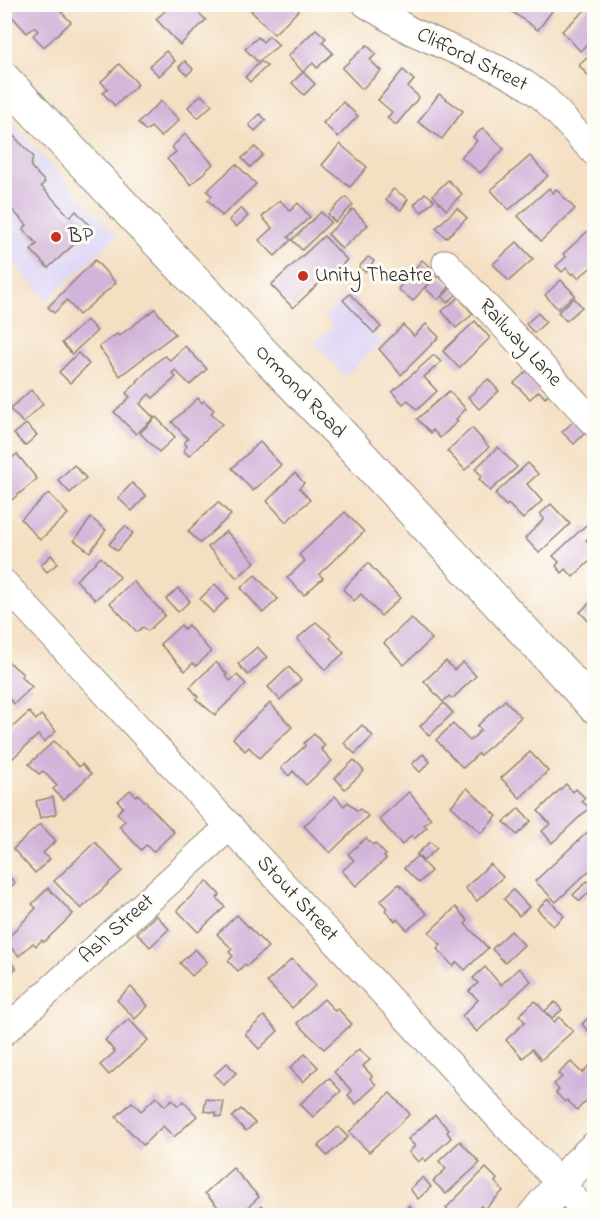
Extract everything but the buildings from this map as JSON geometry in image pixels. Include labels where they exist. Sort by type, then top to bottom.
[{"type":"main road","name":"Ormond Road","points":[[6,84],[338,430],[594,706]]},
{"type":"main road","points":[[534,1215],[571,1171],[594,1149]]},
{"type":"street","name":"Clifford Street","points":[[366,4],[411,31],[500,70],[525,84],[545,99],[594,152]]},
{"type":"street","name":"Railway Lane","points":[[446,263],[594,423]]},
{"type":"street","name":"Stout Street","points":[[4,583],[590,1215]]},
{"type":"street","name":"Ash Street","points":[[4,1032],[230,826]]},
{"type":"shaded area","points":[[12,123],[117,236],[47,300],[5,254],[5,130]]},
{"type":"shaded area","points":[[343,299],[382,342],[345,376],[314,343],[333,326],[324,316]]},
{"type":"place","name":"BP","points":[[56,237]]},
{"type":"place","name":"Unity Theatre","points":[[303,276]]}]
